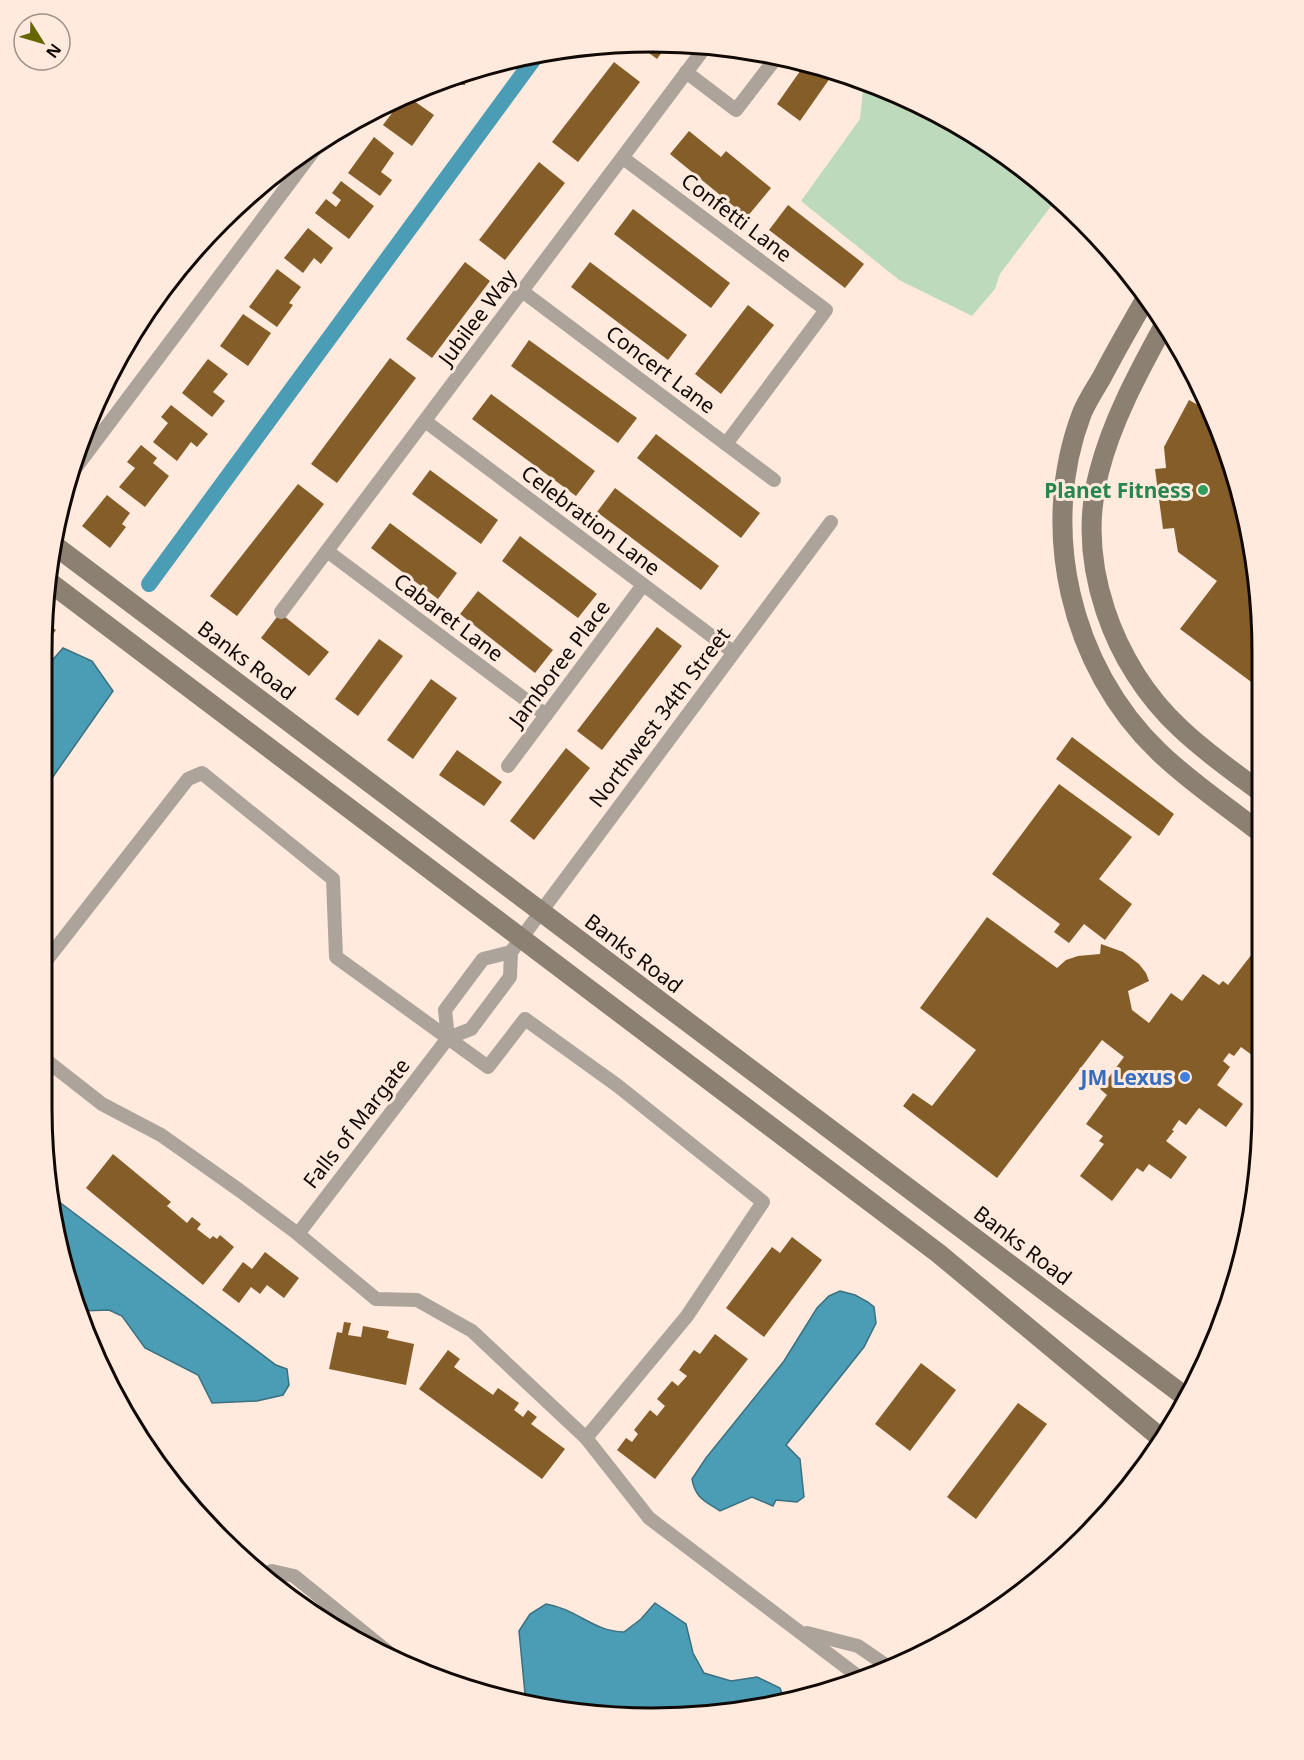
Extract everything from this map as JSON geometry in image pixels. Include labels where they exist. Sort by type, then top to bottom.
[{"type":"street","name":"Jubilee Way","points":[[281,612],[699,55]]},
{"type":"street","points":[[686,72],[736,110],[770,64]]},
{"type":"street","name":"Confetti Lane","points":[[623,158],[826,310],[726,444]]},
{"type":"street","points":[[86,454],[303,165]]},
{"type":"street","name":"Concert Lane","points":[[522,291],[774,480]]},
{"type":"street","points":[[1141,306],[1083,412],[1067,467],[1063,533],[1065,567],[1076,620],[1100,675],[1129,719],[1158,752],[1252,826]]},
{"type":"street","points":[[1160,334],[1115,424],[1098,473],[1092,521],[1094,567],[1106,612],[1126,661],[1150,697],[1179,728],[1252,786]]},
{"type":"street","name":"Celebration Lane","points":[[424,421],[733,652]]},
{"type":"street","name":"Northwest 34th Street","points":[[516,945],[831,522]]},
{"type":"street","name":"Banks Road","points":[[62,551],[1179,1393]]},
{"type":"street","name":"Cabaret Lane","points":[[327,552],[546,715]]},
{"type":"street","name":"Jamboree Place","points":[[508,766],[643,585]]},
{"type":"street","points":[[57,588],[516,945],[938,1253],[1155,1433]]},
{"type":"street","points":[[52,953],[188,779],[202,773],[333,879],[336,957],[488,1066],[525,1019],[623,1090],[763,1202],[687,1316],[586,1438]]},
{"type":"street","points":[[448,1038],[445,1010],[483,958],[516,945]]},
{"type":"street","name":"Falls of Margate","points":[[298,1233],[448,1038],[471,1029],[510,977],[516,945]]},
{"type":"street","points":[[52,1065],[102,1104],[161,1136],[298,1233],[376,1299],[417,1300],[472,1331],[586,1438],[649,1518],[854,1673]]},
{"type":"street","points":[[272,1571],[294,1576],[367,1635]]},
{"type":"street","points":[[802,1632],[858,1646],[881,1662]]},
{"type":"green space","points":[[863,91],[917,114],[952,133],[1017,176],[1052,205],[1000,274],[995,289],[972,316],[899,280],[801,201],[860,119]]},
{"type":"water","points":[[63,648],[92,661],[113,691],[52,778],[52,661]]},
{"type":"water","points":[[61,1203],[276,1365],[287,1369],[289,1385],[283,1395],[257,1401],[212,1403],[198,1375],[145,1348],[122,1316],[109,1310],[88,1311],[73,1263]]},
{"type":"water","points":[[840,1291],[855,1295],[874,1307],[876,1323],[864,1347],[786,1445],[800,1459],[804,1497],[797,1502],[776,1500],[773,1506],[752,1497],[720,1511],[698,1495],[692,1479],[706,1458],[784,1361],[817,1308],[829,1296]]},
{"type":"water","points":[[655,1603],[686,1624],[693,1653],[704,1673],[731,1681],[757,1677],[780,1688],[782,1693],[730,1702],[652,1708],[574,1702],[525,1694],[519,1631],[530,1614],[546,1604],[567,1610],[603,1628],[624,1632],[641,1619]]},
{"type":"building","points":[[648,52],[662,52],[657,59]]},
{"type":"building","points":[[614,62],[640,82],[578,162],[552,142]]},
{"type":"building","points":[[800,71],[829,79],[800,121],[777,104]]},
{"type":"building","points":[[415,102],[434,115],[412,146],[383,125],[393,111]]},
{"type":"building","points":[[689,131],[721,157],[726,151],[771,188],[747,217],[670,154]]},
{"type":"building","points":[[374,137],[394,153],[381,172],[392,180],[380,196],[348,173]]},
{"type":"building","points":[[539,162],[565,183],[505,260],[479,240]]},
{"type":"building","points":[[341,181],[374,206],[349,239],[315,213],[326,199],[336,207],[341,200],[332,193]]},
{"type":"building","points":[[788,205],[864,264],[845,288],[769,230]]},
{"type":"building","points":[[633,209],[730,283],[711,308],[614,234]]},
{"type":"building","points":[[308,228],[333,248],[321,264],[314,258],[303,273],[284,258]]},
{"type":"building","points":[[465,262],[490,281],[432,358],[406,339]]},
{"type":"building","points":[[590,262],[687,335],[668,360],[571,287]]},
{"type":"building","points":[[277,269],[301,287],[289,303],[293,305],[277,327],[249,307]]},
{"type":"building","points":[[748,305],[774,325],[721,394],[695,374]]},
{"type":"building","points":[[243,314],[271,333],[248,366],[220,346]]},
{"type":"building","points":[[529,340],[637,418],[618,443],[511,366]]},
{"type":"building","points":[[390,358],[416,378],[337,483],[311,464]]},
{"type":"building","points":[[208,359],[228,374],[213,392],[225,401],[212,417],[182,393]]},
{"type":"building","points":[[491,394],[595,471],[576,496],[472,419]]},
{"type":"building","points":[[1189,400],[1198,405],[1220,459],[1240,535],[1250,613],[1252,683],[1180,629],[1217,581],[1178,552],[1174,528],[1163,529],[1155,469],[1166,468],[1164,447]]},
{"type":"building","points":[[171,405],[208,434],[197,447],[191,442],[177,461],[153,442],[168,423],[161,417]]},
{"type":"building","points":[[656,434],[760,513],[741,538],[637,458]]},
{"type":"building","points":[[141,445],[157,458],[153,463],[169,476],[145,507],[119,487],[135,468],[127,462]]},
{"type":"building","points":[[430,470],[498,520],[481,544],[412,494]]},
{"type":"building","points":[[298,484],[324,504],[237,616],[210,596]]},
{"type":"building","points":[[615,488],[719,566],[701,590],[597,512]]},
{"type":"building","points":[[107,495],[130,513],[122,524],[126,527],[110,548],[82,526]]},
{"type":"building","points":[[390,523],[457,573],[438,599],[371,548]]},
{"type":"building","points":[[520,536],[597,594],[578,618],[502,561]]},
{"type":"building","points":[[478,591],[553,650],[535,673],[460,614]]},
{"type":"building","points":[[280,613],[329,652],[309,676],[261,638]]},
{"type":"building","points":[[657,627],[682,646],[602,750],[577,731]]},
{"type":"building","points":[[379,639],[403,656],[358,716],[335,699]]},
{"type":"building","points":[[431,679],[457,698],[413,759],[387,740]]},
{"type":"building","points":[[1072,737],[1174,814],[1159,836],[1056,759]]},
{"type":"building","points":[[566,748],[590,768],[534,840],[510,821]]},
{"type":"building","points":[[457,750],[502,782],[484,806],[439,775]]},
{"type":"building","points":[[1059,784],[1132,837],[1099,879],[1132,904],[1105,940],[1084,924],[1069,943],[1054,932],[1060,924],[992,874]]},
{"type":"building","points":[[987,917],[1057,968],[1066,960],[1078,956],[1100,954],[1101,944],[1123,952],[1139,964],[1149,981],[1128,991],[1132,1010],[1149,1023],[1171,993],[1182,1001],[1203,974],[1219,985],[1223,981],[1228,985],[1252,954],[1252,1055],[1241,1047],[1234,1056],[1229,1053],[1223,1061],[1230,1067],[1217,1085],[1243,1104],[1226,1127],[1199,1108],[1186,1125],[1179,1120],[1166,1141],[1187,1157],[1171,1179],[1149,1164],[1143,1172],[1137,1168],[1112,1201],[1080,1176],[1104,1144],[1099,1141],[1103,1136],[1086,1124],[1107,1095],[1100,1089],[1124,1057],[1102,1040],[997,1178],[903,1106],[913,1093],[932,1106],[976,1050],[920,1008]]},
{"type":"building","points":[[113,1154],[171,1202],[167,1206],[187,1223],[192,1217],[201,1224],[197,1229],[210,1239],[213,1236],[217,1239],[220,1235],[234,1247],[203,1285],[86,1188]]},
{"type":"building","points":[[792,1237],[822,1260],[764,1337],[726,1308],[772,1247],[780,1253]]},
{"type":"building","points":[[265,1252],[299,1278],[284,1298],[267,1285],[260,1294],[251,1287],[239,1303],[222,1290],[243,1262],[252,1269]]},
{"type":"building","points":[[344,1322],[351,1323],[348,1335],[361,1337],[363,1326],[389,1331],[387,1338],[414,1344],[406,1385],[329,1369],[337,1332],[342,1333]]},
{"type":"building","points":[[715,1334],[748,1359],[655,1479],[617,1450],[626,1438],[632,1442],[638,1434],[634,1430],[650,1410],[657,1416],[665,1406],[657,1399],[672,1381],[678,1386],[687,1376],[679,1370],[694,1350],[700,1354]]},
{"type":"building","points":[[448,1350],[460,1359],[454,1367],[493,1395],[498,1388],[519,1403],[514,1410],[523,1417],[528,1410],[537,1417],[531,1424],[565,1449],[542,1479],[419,1389]]},
{"type":"building","points":[[921,1363],[956,1390],[910,1451],[875,1424]]},
{"type":"building","points":[[1018,1403],[1047,1424],[976,1519],[947,1497]]},
{"type":"waterway","points":[[149,584],[529,65]]},
{"type":"place","name":"Planet Fitness","points":[[1203,490]]},
{"type":"place","name":"JM Lexus","points":[[1185,1077]]}]
